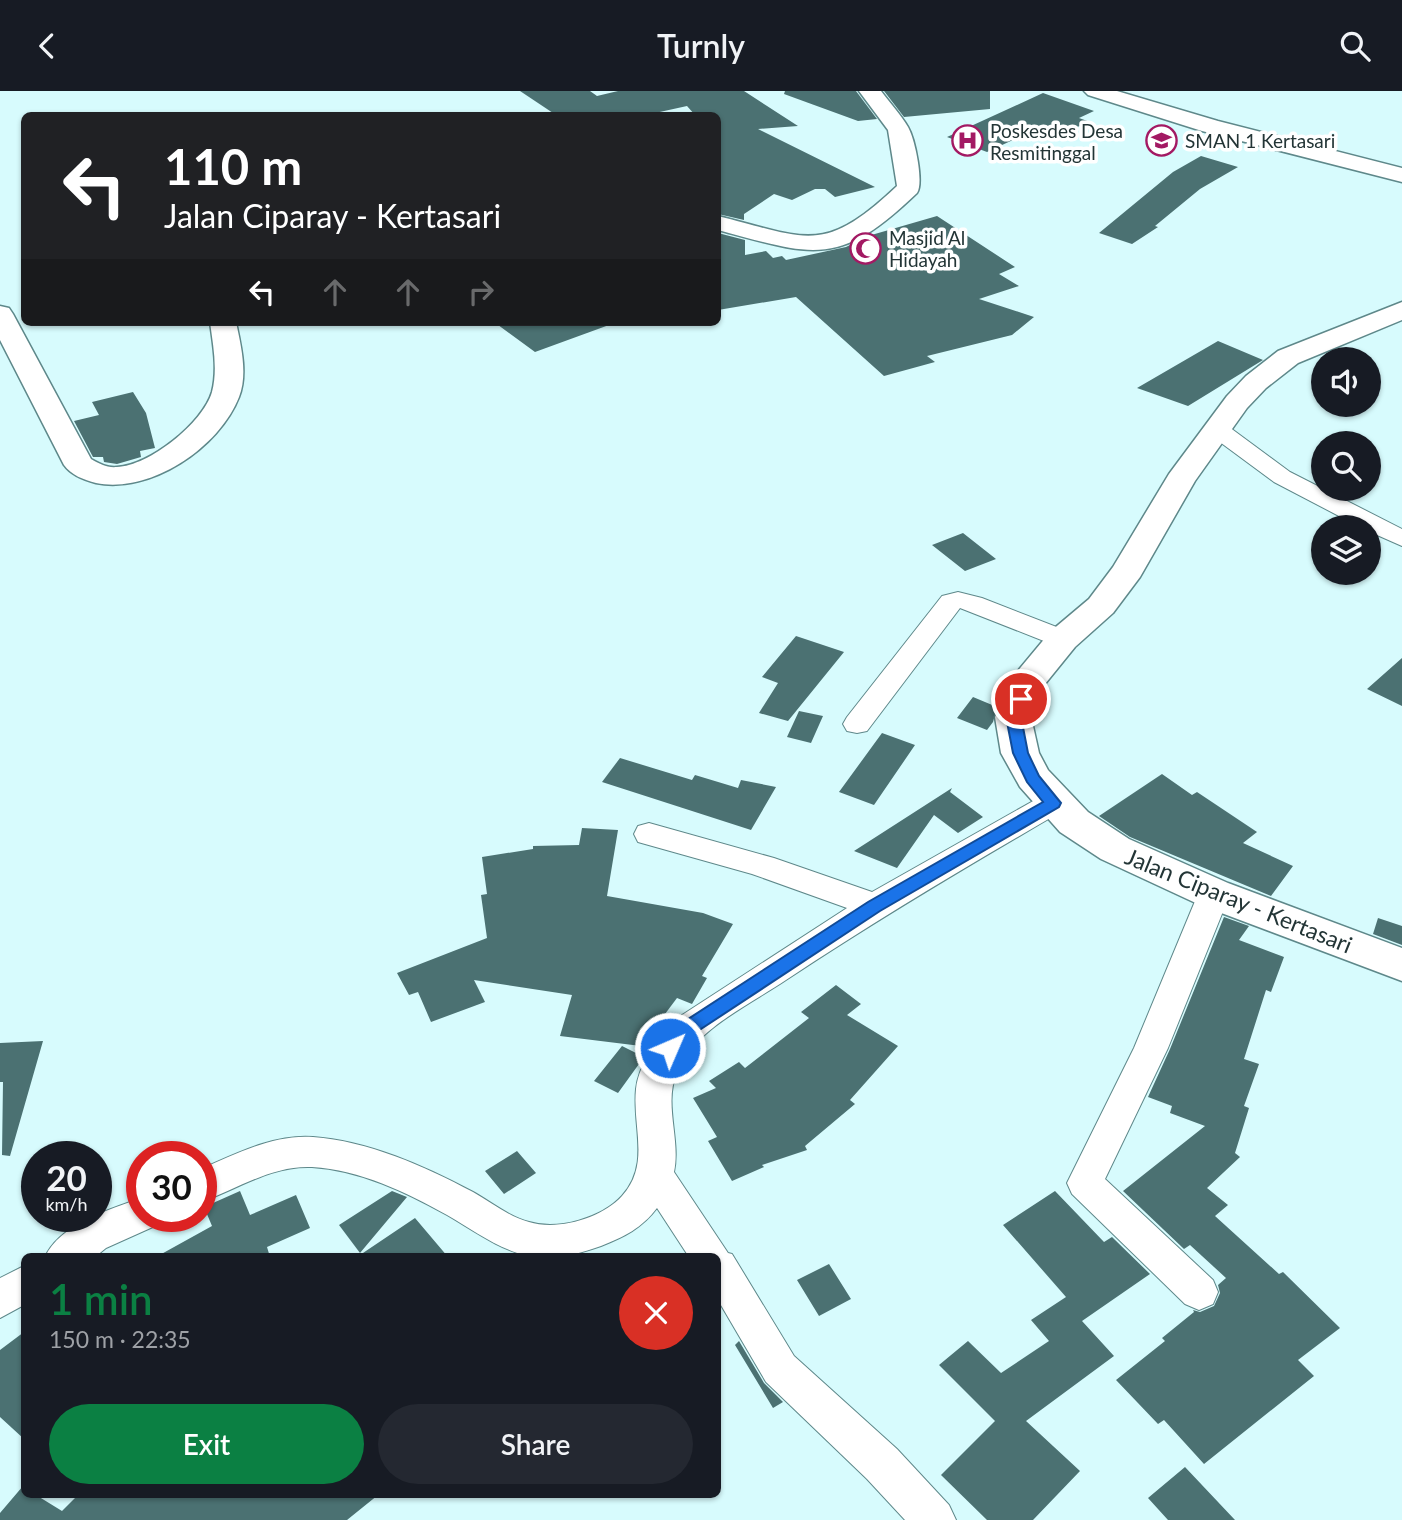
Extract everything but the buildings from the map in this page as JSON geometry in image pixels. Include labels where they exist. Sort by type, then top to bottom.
[{"type":"main road","points":[[721,224],[789,242],[816,244],[847,235],[909,188],[899,130],[870,91]]},
{"type":"main road","points":[[1095,91],[1210,126],[1402,175]]},
{"type":"main road","name":"Jalan Ciparay - Kertasari","points":[[1402,310],[1288,358],[1269,370],[1237,402],[1180,480],[1128,570],[1101,605],[1063,639],[1029,681],[1013,717],[1020,753],[1033,778],[1053,803],[1074,822],[1115,849],[1214,894],[1402,965]]},
{"type":"main road","points":[[0,314],[79,465],[91,474],[113,478],[146,470],[176,454],[214,412],[226,394],[229,358],[224,326]]},
{"type":"street","points":[[1217,429],[1282,477],[1402,539]]},
{"type":"street","points":[[858,724],[951,602],[958,600],[972,604],[1063,639]]},
{"type":"street","points":[[217,1180],[278,1155],[310,1152],[350,1158],[419,1184],[504,1228],[537,1241],[563,1241],[599,1229],[634,1210],[657,1177],[660,1161],[654,1118],[654,1085],[670,1048],[691,1026],[874,906],[1053,803]]},
{"type":"street","points":[[649,834],[750,861],[827,886],[874,906]]},
{"type":"street","points":[[1199,1292],[1085,1183],[1151,1048],[1214,894]]},
{"type":"street","points":[[657,1177],[708,1253]]},
{"type":"street","points":[[70,1253],[93,1236],[126,1221]]},
{"type":"street","points":[[721,1271],[780,1369],[882,1464],[934,1520]]},
{"type":"street","points":[[0,1300],[21,1285]]},
{"type":"place","name":"SMAN 1 Kertasari","points":[[1162,140]]},
{"type":"place","name":"Poskesdes Desa Resmitinggal","points":[[967,141]]},
{"type":"place","name":"Masjid Al Hidayah","points":[[866,248]]},
{"type":"route","points":[[670,1048],[691,1026],[874,906],[946,867],[1053,803],[1033,778],[1020,753],[1013,717],[1021,699]]}]
